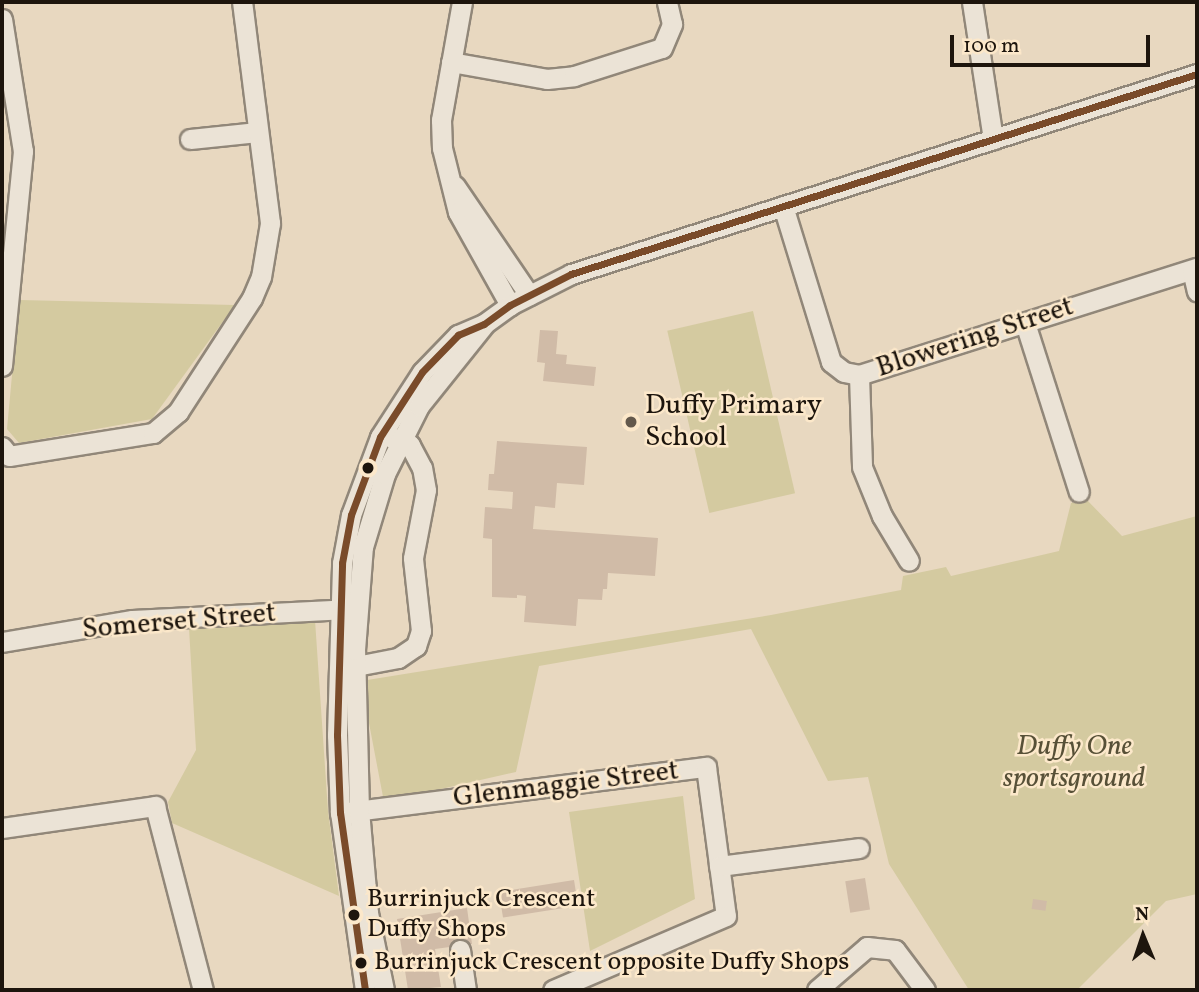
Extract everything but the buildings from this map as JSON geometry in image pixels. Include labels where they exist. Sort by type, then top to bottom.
[{"type":"street","points":[[2,447],[9,456],[153,433],[178,412],[252,298],[261,278],[270,223],[242,2]]},
{"type":"street","points":[[462,2],[441,120],[442,148],[458,212],[510,305]]},
{"type":"street","points":[[451,62],[547,79],[574,76],[662,48],[672,24],[667,2]]},
{"type":"street","points":[[972,2],[993,139]]},
{"type":"street","points":[[2,19],[23,151],[2,366]]},
{"type":"street","points":[[384,990],[350,812],[356,666],[342,564],[351,515],[380,437],[422,372],[458,335],[484,324],[510,305],[570,274],[1197,74]]},
{"type":"street","points":[[190,139],[258,132]]},
{"type":"street","points":[[448,177],[529,295]]},
{"type":"street","name":"Blowering Street","points":[[783,206],[831,362],[844,372],[859,375],[1194,269]]},
{"type":"street","points":[[1194,269],[1197,291]]},
{"type":"street","points":[[1025,323],[1079,492]]},
{"type":"street","points":[[365,990],[338,652],[363,547],[385,474],[419,406],[484,324]]},
{"type":"street","points":[[859,375],[862,467],[882,516],[909,562]]},
{"type":"street","points":[[338,652],[356,666],[398,658],[416,646],[421,631],[413,558],[426,490],[418,456],[403,439],[380,437]]},
{"type":"street","name":"Somerset Street","points":[[2,642],[132,620],[348,609]]},
{"type":"street","name":"Glenmaggie Street","points":[[350,812],[706,767],[726,916],[552,990]]},
{"type":"street","points":[[2,828],[155,806],[203,990]]},
{"type":"street","points":[[719,866],[859,848]]},
{"type":"street","points":[[817,990],[867,947],[895,950],[925,990]]},
{"type":"street","points":[[460,950],[466,990]]},
{"type":"green space","points":[[19,300],[235,305],[152,419],[19,443],[7,429]]},
{"type":"green space","points":[[753,311],[795,493],[709,513],[667,331]]},
{"type":"green space","name":"Duffy One sportsground","points":[[1086,499],[1122,536],[1197,516],[1197,894],[1166,901],[1077,990],[969,990],[889,864],[868,777],[828,781],[751,629],[539,666],[516,772],[384,802],[361,681],[771,615],[901,590],[903,576],[946,567],[951,576],[1059,551],[1071,503]]},
{"type":"green space","points":[[315,620],[328,811],[339,896],[172,823],[168,802],[196,750],[189,628]]},
{"type":"green space","points":[[683,796],[695,899],[590,951],[569,812]]},
{"type":"transit line","points":[[365,990],[340,813],[337,735],[342,563],[351,515],[380,437],[422,372],[458,335],[484,324],[510,305],[571,274],[1197,74]]},
{"type":"place","name":"Duffy Primary School","points":[[631,422]]},
{"type":"place","name":"Burrinjuck Crescent Duffy Shops","points":[[354,915]]},
{"type":"place","name":"Burrinjuck Crescent opposite Duffy Shops","points":[[361,963]]}]
